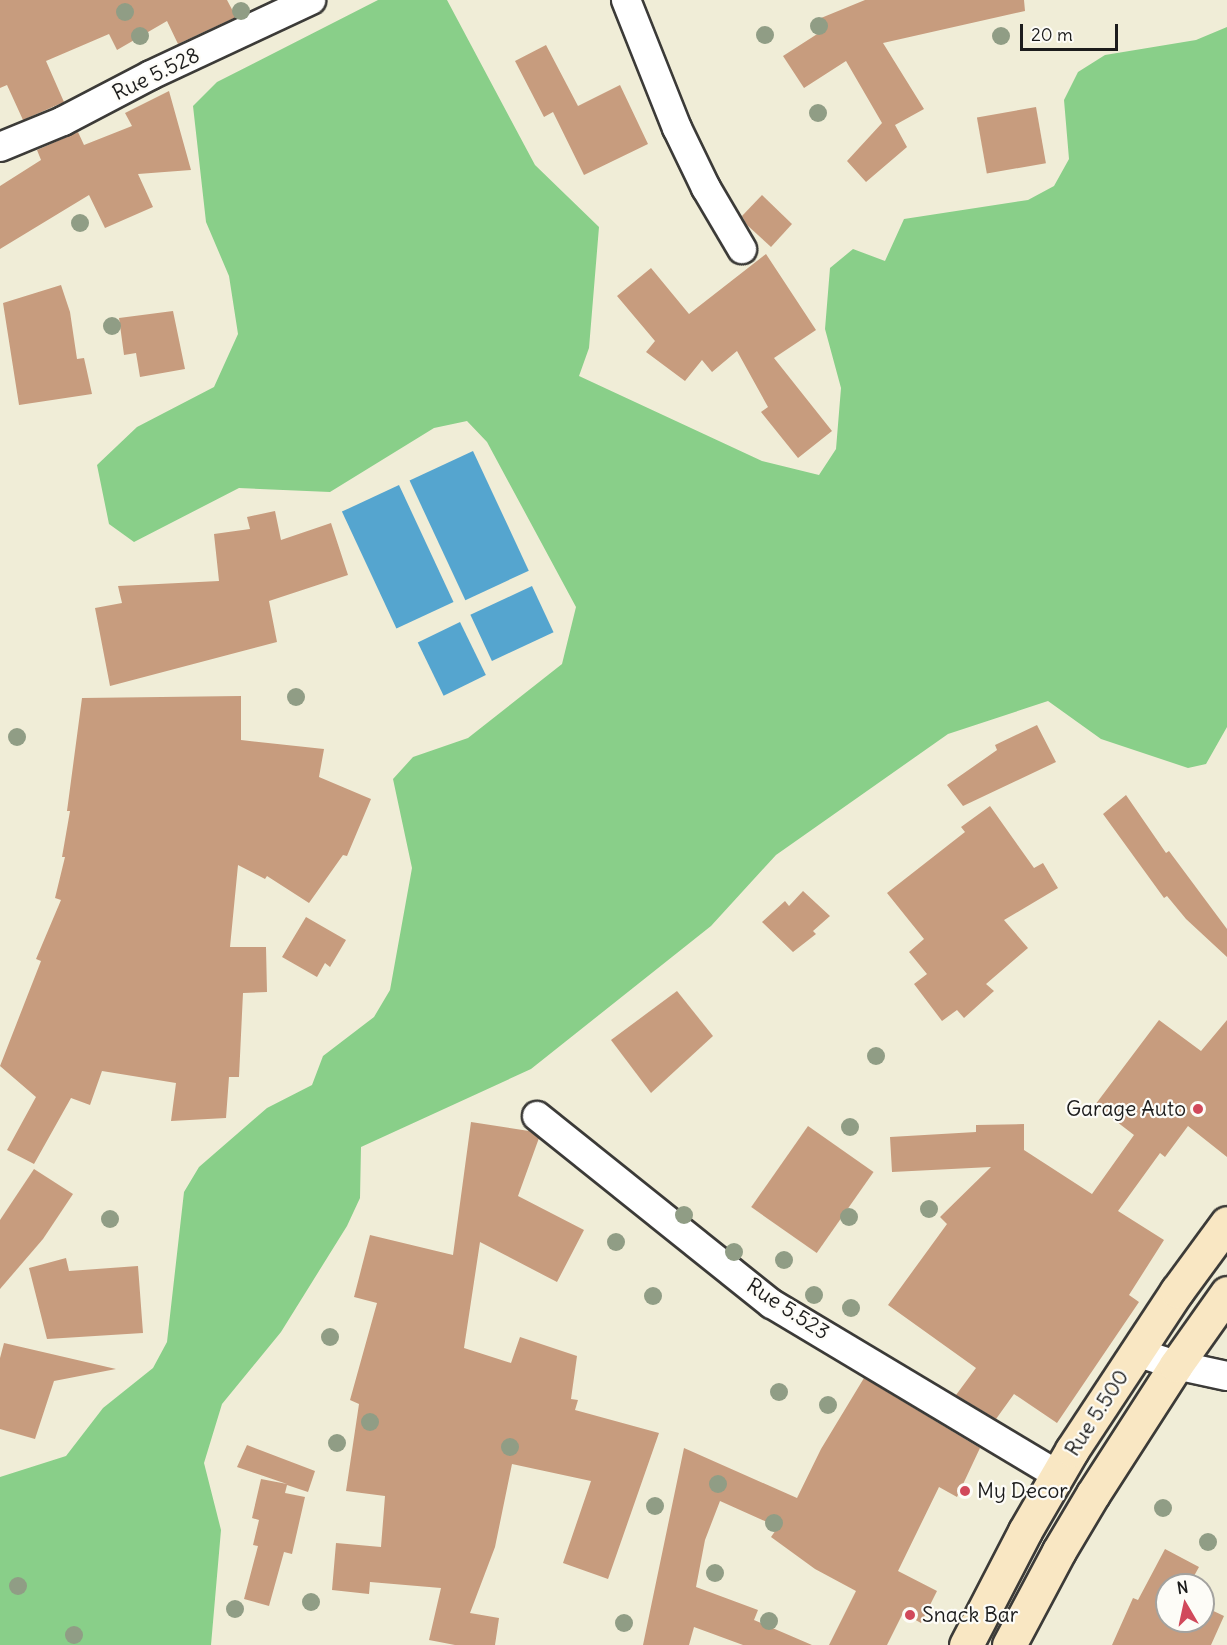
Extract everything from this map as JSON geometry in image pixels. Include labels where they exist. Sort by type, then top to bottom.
[{"type":"main road","name":"Rue 5.500","points":[[966,1645],[1058,1475],[1136,1352],[1227,1224]]},
{"type":"main road","name":"Rue 5.500","points":[[1009,1645],[1059,1551],[1176,1365],[1227,1293]]},
{"type":"street","name":"Rue 5.528","points":[[0,147],[63,121],[151,75],[311,0]]},
{"type":"street","points":[[626,0],[677,128],[705,188],[742,249]]},
{"type":"street","name":"Rue 5.523","points":[[537,1116],[772,1304],[1058,1475]]},
{"type":"street","points":[[1136,1352],[1176,1365],[1227,1376]]},
{"type":"green space","points":[[378,0],[447,0],[535,165],[599,227],[589,348],[579,376],[762,461],[819,475],[836,449],[841,388],[825,329],[830,268],[853,249],[885,261],[904,219],[1028,200],[1054,186],[1069,159],[1064,100],[1078,72],[1105,55],[1196,40],[1227,27],[1227,727],[1206,764],[1188,768],[1101,739],[1048,701],[948,734],[776,855],[711,926],[531,1069],[361,1147],[360,1198],[347,1226],[281,1332],[222,1404],[204,1463],[221,1530],[211,1645],[0,1645],[0,1477],[66,1456],[103,1408],[153,1368],[167,1342],[184,1192],[199,1167],[267,1108],[312,1085],[323,1056],[374,1017],[390,990],[412,868],[393,779],[413,757],[468,738],[562,664],[576,607],[487,442],[467,421],[434,428],[330,492],[239,488],[134,542],[109,524],[97,465],[137,427],[214,387],[238,334],[229,276],[206,222],[193,106],[217,82]]},
{"type":"water","points":[[473,451],[529,571],[465,600],[410,481]]},
{"type":"water","points":[[399,485],[454,602],[396,629],[342,512]]},
{"type":"water","points":[[532,586],[554,632],[492,661],[470,615]]},
{"type":"water","points":[[460,622],[486,675],[444,696],[418,643]]},
{"type":"building","points":[[0,0],[227,0],[236,17],[178,44],[167,21],[117,50],[109,34],[46,61],[64,102],[23,120],[7,85],[0,88]]},
{"type":"building","points":[[865,0],[1024,0],[1025,11],[883,43],[924,109],[895,125],[907,147],[866,182],[847,161],[882,123],[846,61],[804,88],[783,56],[825,29],[821,18]]},
{"type":"building","points":[[546,45],[578,106],[620,85],[648,144],[584,175],[553,112],[544,117],[515,61]]},
{"type":"building","points":[[169,91],[191,170],[138,174],[153,207],[105,228],[89,195],[0,249],[0,186],[41,160],[37,150],[78,132],[84,145],[132,126],[125,113]]},
{"type":"building","points":[[1036,107],[1046,163],[987,174],[977,117]]},
{"type":"building","points":[[762,195],[792,224],[771,247],[747,225],[742,216]]},
{"type":"building","points":[[766,254],[816,330],[774,358],[832,431],[798,458],[761,412],[768,407],[737,351],[712,372],[702,360],[685,381],[646,352],[655,341],[617,296],[651,268],[689,314]]},
{"type":"building","points":[[61,285],[70,312],[77,359],[84,358],[92,394],[19,405],[3,303]]},
{"type":"building","points":[[173,311],[185,369],[140,377],[136,353],[124,355],[119,318]]},
{"type":"building","points":[[275,511],[281,540],[331,523],[348,575],[269,601],[277,642],[110,686],[95,608],[122,603],[118,586],[219,581],[214,534],[250,529],[247,517]]},
{"type":"building","points":[[241,696],[241,740],[324,749],[319,777],[371,799],[347,856],[343,855],[309,903],[267,876],[265,879],[238,865],[230,947],[266,947],[267,992],[243,993],[239,1077],[229,1077],[226,1118],[171,1121],[176,1083],[102,1071],[90,1105],[71,1098],[34,1164],[7,1150],[36,1097],[0,1066],[41,961],[36,959],[61,900],[55,898],[65,857],[62,857],[70,811],[67,811],[82,698]]},
{"type":"building","points":[[1037,725],[1056,762],[963,806],[947,785],[997,750],[995,745]]},
{"type":"building","points":[[1126,795],[1166,853],[1169,851],[1227,929],[1227,957],[1186,919],[1167,896],[1164,898],[1103,814]]},
{"type":"building","points":[[990,806],[1034,868],[1043,863],[1058,888],[1004,920],[1028,948],[986,984],[994,991],[964,1018],[957,1010],[942,1021],[914,984],[927,974],[909,952],[924,939],[887,893],[965,832],[961,827]]},
{"type":"building","points":[[803,891],[830,916],[813,931],[816,934],[793,952],[762,922],[785,901],[789,906]]},
{"type":"building","points":[[306,917],[346,940],[330,967],[325,963],[317,977],[282,957]]},
{"type":"building","points":[[677,991],[713,1036],[651,1093],[611,1040]]},
{"type":"building","points":[[1159,1020],[1201,1051],[1227,1020],[1227,1157],[1188,1126],[1165,1157],[1160,1153],[1118,1211],[1164,1240],[1129,1295],[1139,1302],[1057,1423],[1014,1394],[996,1419],[956,1395],[976,1368],[888,1305],[947,1224],[940,1217],[991,1167],[892,1172],[890,1137],[976,1132],[976,1125],[1024,1124],[1024,1150],[1092,1194],[1134,1135],[1095,1105]]},
{"type":"building","points":[[471,1122],[529,1131],[539,1138],[518,1196],[584,1230],[557,1282],[480,1242],[464,1348],[511,1363],[520,1337],[577,1356],[571,1399],[578,1400],[575,1410],[659,1433],[608,1579],[563,1563],[591,1481],[512,1464],[495,1547],[470,1613],[499,1618],[495,1645],[455,1645],[429,1640],[441,1588],[370,1582],[369,1594],[332,1590],[336,1543],[381,1547],[385,1496],[346,1491],[359,1404],[350,1400],[377,1303],[354,1297],[370,1235],[453,1255]]},
{"type":"building","points":[[808,1126],[874,1172],[817,1253],[751,1207]]},
{"type":"building","points":[[34,1169],[73,1194],[43,1239],[0,1289],[0,1220]]},
{"type":"building","points":[[66,1258],[69,1271],[138,1266],[143,1333],[47,1339],[29,1268]]},
{"type":"building","points":[[4,1343],[116,1369],[54,1381],[35,1439],[0,1429],[0,1358]]},
{"type":"building","points":[[864,1378],[980,1448],[957,1497],[939,1487],[898,1571],[937,1591],[921,1623],[903,1613],[887,1645],[829,1645],[856,1591],[815,1569],[771,1537],[778,1527],[720,1501],[705,1540],[696,1587],[758,1610],[754,1620],[812,1645],[743,1645],[694,1627],[689,1645],[643,1645],[684,1448],[797,1498],[821,1449]]},
{"type":"building","points":[[247,1445],[315,1471],[308,1492],[287,1485],[285,1493],[305,1497],[292,1554],[284,1552],[269,1606],[244,1599],[258,1546],[253,1545],[259,1520],[252,1518],[261,1479],[287,1484],[237,1467]]},
{"type":"building","points":[[1165,1549],[1199,1567],[1196,1573],[1155,1573],[1155,1633],[1215,1633],[1215,1612],[1224,1616],[1211,1645],[1112,1645],[1133,1598],[1138,1600]]},
{"type":"place","name":"Garage Auto","points":[[1198,1109]]},
{"type":"place","name":"My Decor","points":[[965,1491]]},
{"type":"place","name":"Snack Bar","points":[[910,1615]]}]
